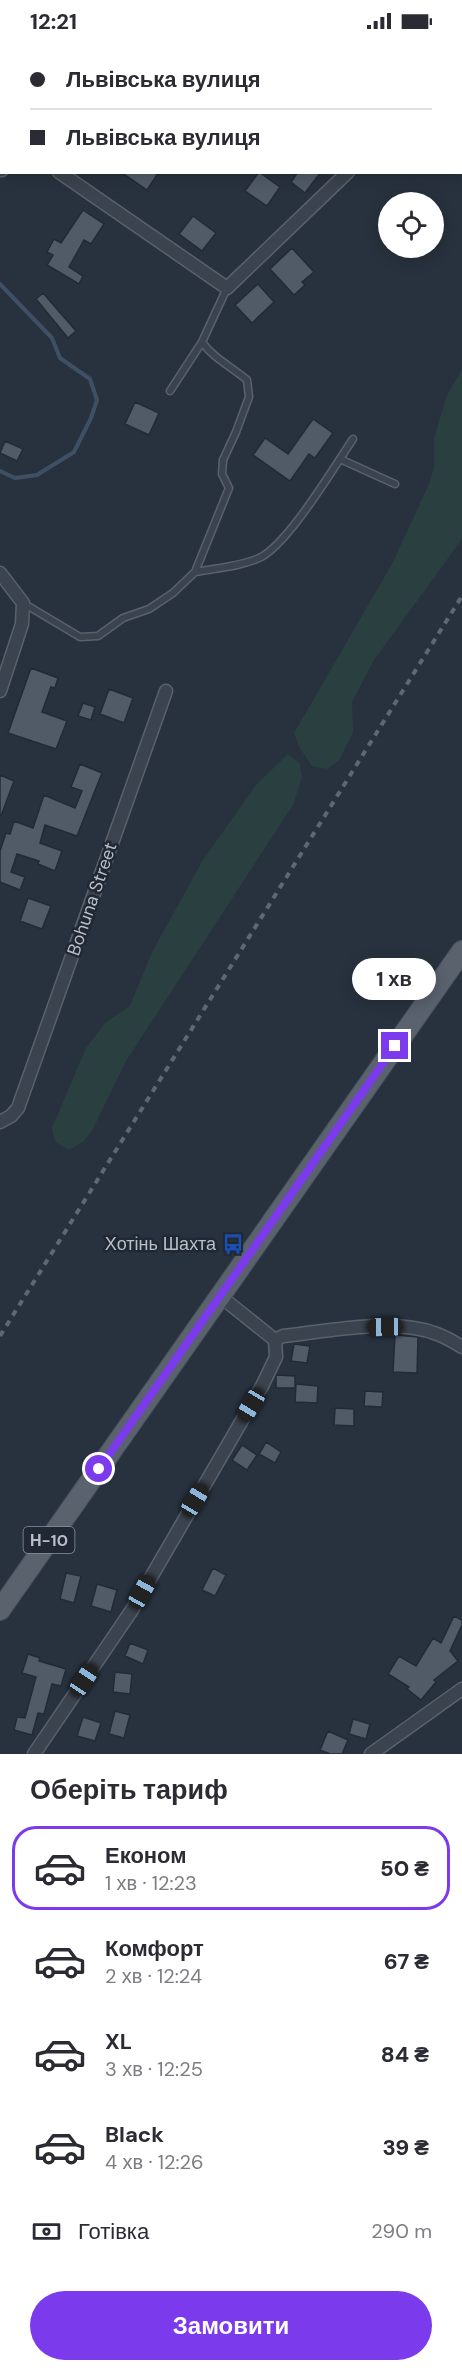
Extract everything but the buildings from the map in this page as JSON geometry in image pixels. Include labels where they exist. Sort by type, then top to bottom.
[{"type":"main road","name":"Н-10","points":[[0,1610],[462,951]]},
{"type":"street","points":[[62,174],[227,288],[346,174]]},
{"type":"street","points":[[0,573],[22,607],[22,624],[0,690]]},
{"type":"street","name":"Bohuna Street","points":[[0,1122],[11,1116],[18,1108],[166,691]]},
{"type":"street","points":[[34,1754],[132,1610],[262,1386],[276,1357],[275,1340],[220,1296]]},
{"type":"street","points":[[275,1340],[283,1336],[401,1326],[435,1333],[462,1347]]},
{"type":"street","points":[[371,1754],[462,1689]]},
{"type":"lane","points":[[170,391],[202,342],[227,288]]},
{"type":"lane","points":[[22,607],[80,637],[89,638],[98,636],[123,618],[148,609],[173,593],[195,572],[229,488],[222,474],[223,460],[249,397],[247,380],[230,365],[210,353],[202,342]]},
{"type":"lane","points":[[195,572],[247,562],[271,551],[314,497],[353,439]]},
{"type":"lane","points":[[340,459],[395,484]]},
{"type":"green space","points":[[462,370],[462,539],[374,660],[352,702],[353,732],[339,760],[327,769],[312,766],[299,747],[294,733],[392,564],[429,484],[434,468],[434,438],[447,395]]},
{"type":"green space","points":[[288,754],[300,764],[302,777],[293,805],[126,1061],[93,1129],[84,1141],[69,1150],[55,1142],[52,1128],[86,1048],[106,1022],[130,1006],[152,952],[203,860],[256,785]]},
{"type":"waterway","points":[[0,284],[52,338],[60,358],[90,379],[97,400],[74,452],[37,475],[15,478],[0,471]]},
{"type":"railway","points":[[0,1336],[462,596]]},
{"type":"place","name":"Хотінь Шахта","points":[[233,1244]]},
{"type":"route","points":[[99,1469],[395,1046]]}]
